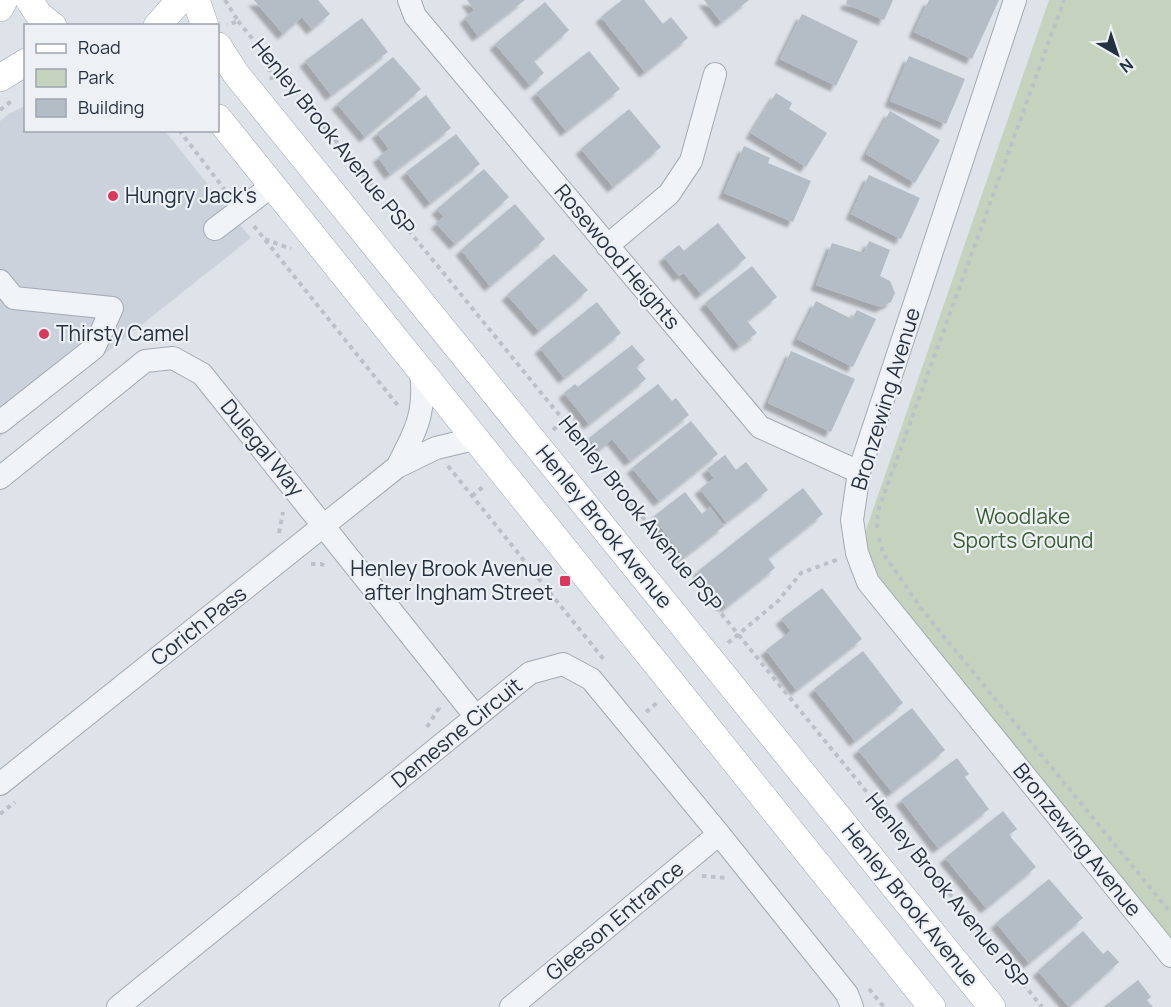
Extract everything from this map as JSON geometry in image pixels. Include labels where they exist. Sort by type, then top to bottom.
[{"type":"main road","points":[[0,8],[4,0]]},
{"type":"main road","points":[[29,0],[39,15],[50,24]]},
{"type":"main road","points":[[160,24],[180,0]]},
{"type":"main road","points":[[196,0],[204,24]]},
{"type":"main road","name":"Henley Brook Avenue","points":[[219,47],[243,83],[992,1007]]},
{"type":"main road","points":[[0,78],[24,63]]},
{"type":"main road","points":[[219,119],[932,1007]]},
{"type":"street","name":"Rosewood Heights","points":[[409,0],[415,15],[760,427],[860,472]]},
{"type":"street","name":"Bronzewing Avenue","points":[[1015,0],[860,472],[852,520],[857,554],[868,582],[1171,956]]},
{"type":"street","points":[[607,246],[669,194],[691,160],[715,74]]},
{"type":"street","points":[[215,229],[273,185]]},
{"type":"street","points":[[0,281],[14,298],[112,308],[94,348],[0,422]]},
{"type":"street","name":"Dulegal Way","points":[[0,478],[145,361],[173,358],[202,374],[476,717]]},
{"type":"street","name":"Corich Pass","points":[[397,467],[421,416],[423,391],[421,372]]},
{"type":"street","name":"Corich Pass","points":[[0,784],[397,467],[434,449],[474,439]]},
{"type":"street","name":"Demesne Circuit","points":[[118,1007],[530,673],[563,664],[591,679],[847,994],[852,1007]]},
{"type":"street","name":"Gleeson Entrance","points":[[512,1007],[719,834]]},
{"type":"path","name":"Henley Brook Avenue PSP","points":[[225,0],[238,21],[1042,1007]]},
{"type":"path","points":[[1064,0],[878,511],[877,532],[883,553],[923,611],[1171,913]]},
{"type":"path","points":[[219,28],[238,21]]},
{"type":"path","points":[[182,132],[240,209],[417,428]]},
{"type":"path","points":[[434,449],[609,667]]},
{"type":"path","points":[[277,504],[284,513],[280,532],[270,541],[295,574],[313,563],[321,564],[334,571],[350,558]]},
{"type":"path","points":[[739,635],[778,601],[801,573],[857,554]]},
{"type":"path","points":[[437,701],[439,708],[425,729],[439,747]]},
{"type":"path","points":[[638,704],[646,712]]},
{"type":"path","points":[[0,814],[18,799]]},
{"type":"path","points":[[697,875],[729,878]]},
{"type":"path","points":[[869,989],[884,1007]]},
{"type":"shaded area","points":[[24,106],[24,132],[166,132],[251,238],[0,437],[0,121]]},
{"type":"green space","name":"Woodlake Sports Ground","points":[[1049,0],[1171,0],[1171,945],[882,590],[869,561],[866,530]]},
{"type":"building","points":[[254,0],[318,0],[330,14],[312,29],[302,17],[283,34]]},
{"type":"building","points":[[467,0],[525,0],[478,36],[465,18],[474,10]]},
{"type":"building","points":[[622,0],[644,0],[663,24],[671,17],[688,38],[645,72],[601,17]]},
{"type":"building","points":[[704,0],[749,0],[721,22]]},
{"type":"building","points":[[847,0],[893,0],[884,20],[846,4]]},
{"type":"building","points":[[929,0],[999,0],[972,59],[914,32]]},
{"type":"building","points":[[545,2],[569,30],[534,61],[544,73],[530,85],[495,44]]},
{"type":"building","points":[[802,14],[858,41],[836,86],[780,59]]},
{"type":"building","points":[[362,18],[388,52],[331,95],[305,61]]},
{"type":"building","points":[[589,51],[620,89],[566,131],[536,93]]},
{"type":"building","points":[[909,56],[965,79],[946,124],[890,101]]},
{"type":"building","points":[[393,57],[421,89],[365,137],[337,104]]},
{"type":"building","points":[[776,93],[792,103],[789,109],[827,133],[806,167],[751,133]]},
{"type":"building","points":[[426,95],[451,128],[390,174],[378,157],[389,149],[377,133]]},
{"type":"building","points":[[629,109],[661,147],[613,187],[581,149]]},
{"type":"building","points":[[890,111],[940,140],[915,183],[866,154]]},
{"type":"building","points":[[456,134],[480,164],[430,203],[406,172]]},
{"type":"building","points":[[744,146],[770,158],[768,163],[811,181],[793,222],[724,193]]},
{"type":"building","points":[[484,169],[509,197],[455,244],[436,223],[444,217],[437,209]]},
{"type":"building","points":[[869,175],[920,198],[901,239],[851,214]]},
{"type":"building","points":[[515,204],[545,239],[490,286],[461,250]]},
{"type":"building","points":[[718,223],[746,258],[701,294],[684,273],[679,276],[664,257],[679,245],[684,251]]},
{"type":"building","points":[[869,241],[890,250],[880,276],[890,281],[895,293],[891,302],[880,307],[816,285],[832,243],[864,253]]},
{"type":"building","points":[[554,254],[588,290],[539,331],[507,295]]},
{"type":"building","points":[[752,266],[777,297],[747,321],[757,333],[739,346],[705,303]]},
{"type":"building","points":[[816,301],[852,319],[857,310],[876,319],[853,367],[797,339]]},
{"type":"building","points":[[597,302],[621,333],[564,378],[540,348]]},
{"type":"building","points":[[632,345],[645,360],[636,367],[646,379],[589,424],[564,393],[575,384],[578,387]]},
{"type":"building","points":[[791,351],[855,379],[831,432],[768,403]]},
{"type":"building","points":[[658,384],[672,401],[676,398],[689,415],[630,461],[612,439],[599,450],[589,438]]},
{"type":"building","points":[[691,421],[718,454],[659,501],[632,468]]},
{"type":"building","points":[[725,455],[736,470],[746,462],[768,490],[726,522],[700,489],[714,478],[707,469]]},
{"type":"building","points":[[803,488],[823,514],[768,558],[775,568],[726,607],[698,571]]},
{"type":"building","points":[[685,492],[702,514],[710,507],[724,526],[684,557],[653,517]]},
{"type":"building","points":[[822,588],[862,639],[796,690],[766,650],[791,631],[781,619]]},
{"type":"building","points":[[863,651],[903,703],[855,741],[814,689]]},
{"type":"building","points":[[912,708],[945,750],[892,792],[858,750]]},
{"type":"building","points":[[957,758],[969,774],[965,777],[989,809],[938,848],[901,800]]},
{"type":"building","points":[[1003,811],[1017,829],[1009,835],[1036,867],[986,908],[945,858]]},
{"type":"building","points":[[1049,879],[1083,918],[1029,963],[996,923]]},
{"type":"building","points":[[1083,931],[1103,954],[1108,950],[1119,962],[1069,1007],[1038,971]]},
{"type":"building","points":[[1138,980],[1151,997],[1147,1000],[1153,1007],[1104,1007]]},
{"type":"place","name":"Hungry Jack's","points":[[113,196]]},
{"type":"place","name":"Thirsty Camel","points":[[44,334]]},
{"type":"place","name":"Henley Brook Avenue after Ingham Street","points":[[565,581]]}]
